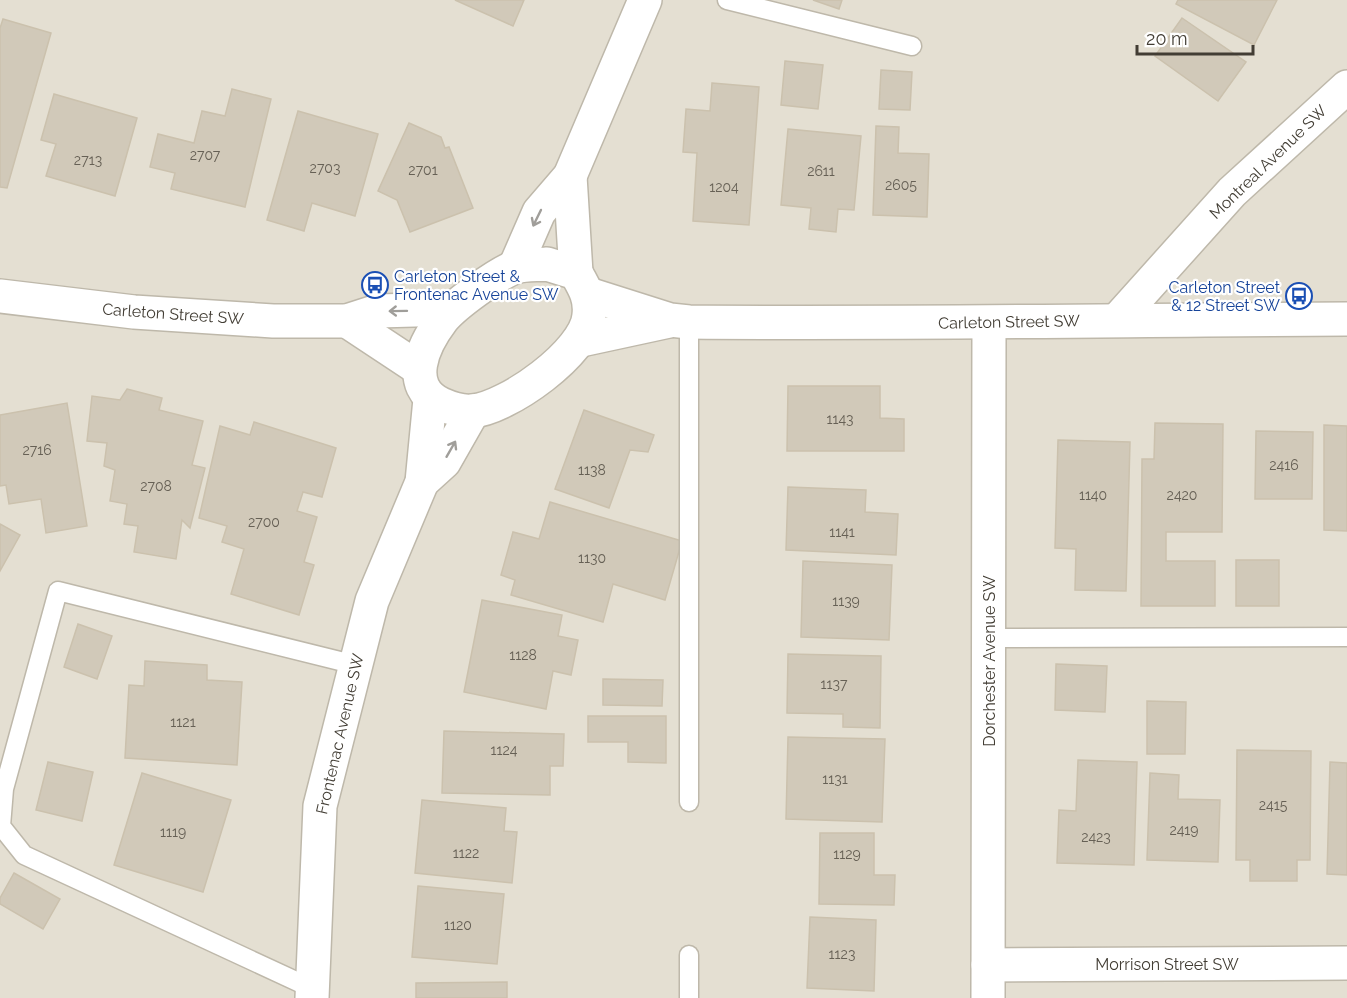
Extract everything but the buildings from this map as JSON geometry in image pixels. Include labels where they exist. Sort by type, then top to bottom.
[{"type":"street","points":[[515,267],[539,212],[570,176],[645,0]]},
{"type":"street","name":"Montreal Avenue SW","points":[[1118,319],[1232,192],[1347,87]]},
{"type":"street","points":[[570,176],[582,284],[590,317],[580,340],[554,368],[517,394],[473,411],[451,409],[430,399],[420,385],[418,368],[429,337],[451,309],[515,267],[547,264],[582,284]]},
{"type":"street","name":"Carleton Street SW","points":[[582,284],[680,321]]},
{"type":"street","name":"Carleton Street SW","points":[[0,296],[63,306],[198,317],[347,321],[378,311],[451,309]]},
{"type":"street","name":"Carleton Street SW","points":[[580,340],[680,321],[989,324],[1118,319],[1347,319]]},
{"type":"street","points":[[347,321],[418,368]]},
{"type":"street","name":"Dorchester Avenue SW","points":[[988,998],[989,324]]},
{"type":"street","name":"Frontenac Avenue SW","points":[[312,993],[320,806],[372,601],[422,482],[430,399]]},
{"type":"street","name":"Frontenac Avenue SW","points":[[422,482],[444,462],[473,411]]},
{"type":"street","name":"Morrison Street SW","points":[[988,965],[1347,963]]},
{"type":"lane","points":[[727,0],[912,46]]},
{"type":"lane","points":[[680,321],[689,802]]},
{"type":"lane","points":[[312,993],[24,855],[1,826],[4,789],[58,591],[356,665]]},
{"type":"lane","points":[[989,638],[1347,638]]},
{"type":"lane","points":[[689,955],[689,998]]},
{"type":"shaded area","points":[[0,0],[1347,0],[1347,998],[0,998]]},
{"type":"place","name":"Carleton Street & Frontenac Avenue SW","points":[[375,285]]},
{"type":"place","name":"Carleton Street & 12 Street SW","points":[[1299,296]]}]
